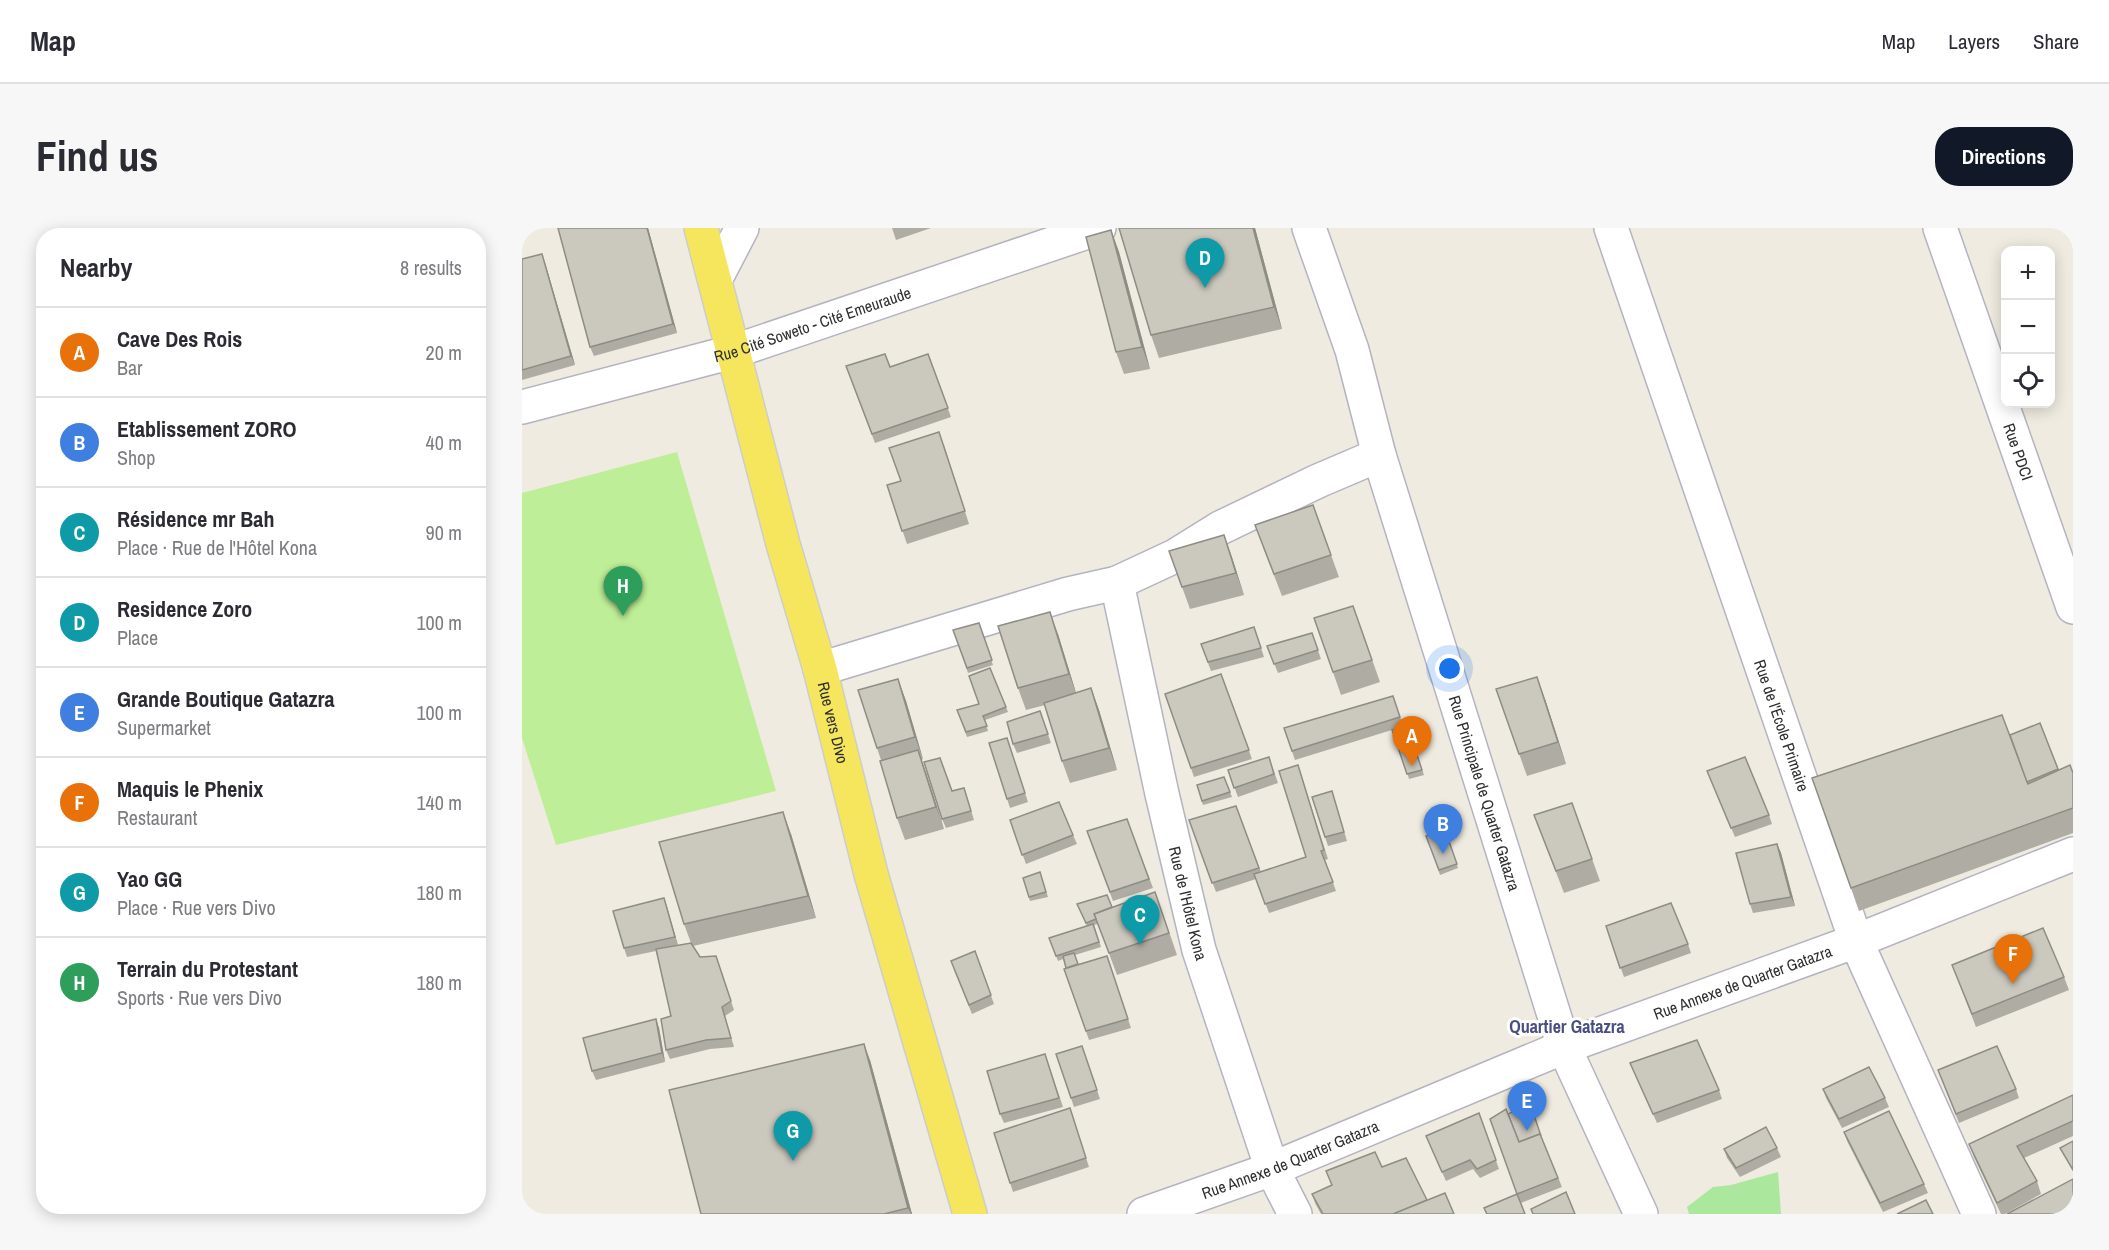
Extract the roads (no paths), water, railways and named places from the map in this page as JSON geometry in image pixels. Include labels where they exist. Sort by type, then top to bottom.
[{"type":"main road","name":"Rue vers Divo","points":[[701,228],[783,544],[820,669],[871,874],[970,1214]]},
{"type":"street","points":[[715,280],[742,228]]},
{"type":"street","name":"Rue Cité Soweto - Cité Emeuraude","points":[[522,407],[732,352],[1099,228]]},
{"type":"street","name":"Rue Principale de Quarter Gatazra","points":[[1309,228],[1352,350],[1379,456],[1564,1047],[1641,1214]]},
{"type":"street","name":"Rue de l'École Primaire","points":[[1611,228],[1856,941],[1979,1214]]},
{"type":"street","name":"Rue PDCI","points":[[1941,228],[2073,607]]},
{"type":"street","points":[[820,669],[1068,594],[1117,583],[1175,556],[1220,528],[1318,481],[1379,456]]},
{"type":"street","name":"Rue de l'Hôtel Kona","points":[[1117,583],[1162,794],[1199,950],[1272,1169],[1295,1214]]},
{"type":"street","name":"Rue Annexe de Quarter Gatazra","points":[[1144,1214],[1272,1169],[1564,1047],[1856,941],[2073,854]]},
{"type":"place","name":"Residence Zoro","points":[[1205,288]]},
{"type":"place","name":"Terrain du Protestant","points":[[623,616]]},
{"type":"place","name":"Cave Des Rois","points":[[1412,766]]},
{"type":"place","name":"Etablissement ZORO","points":[[1443,854]]},
{"type":"place","name":"Résidence mr Bah","points":[[1140,945]]},
{"type":"place","name":"Maquis le Phenix","points":[[2013,984]]},
{"type":"place","name":"Grande Boutique Gatazra","points":[[1527,1131]]},
{"type":"place","name":"Yao GG","points":[[793,1161]]},
{"type":"district","name":"Quartier Gatazra","points":[[1567,1026]]}]
